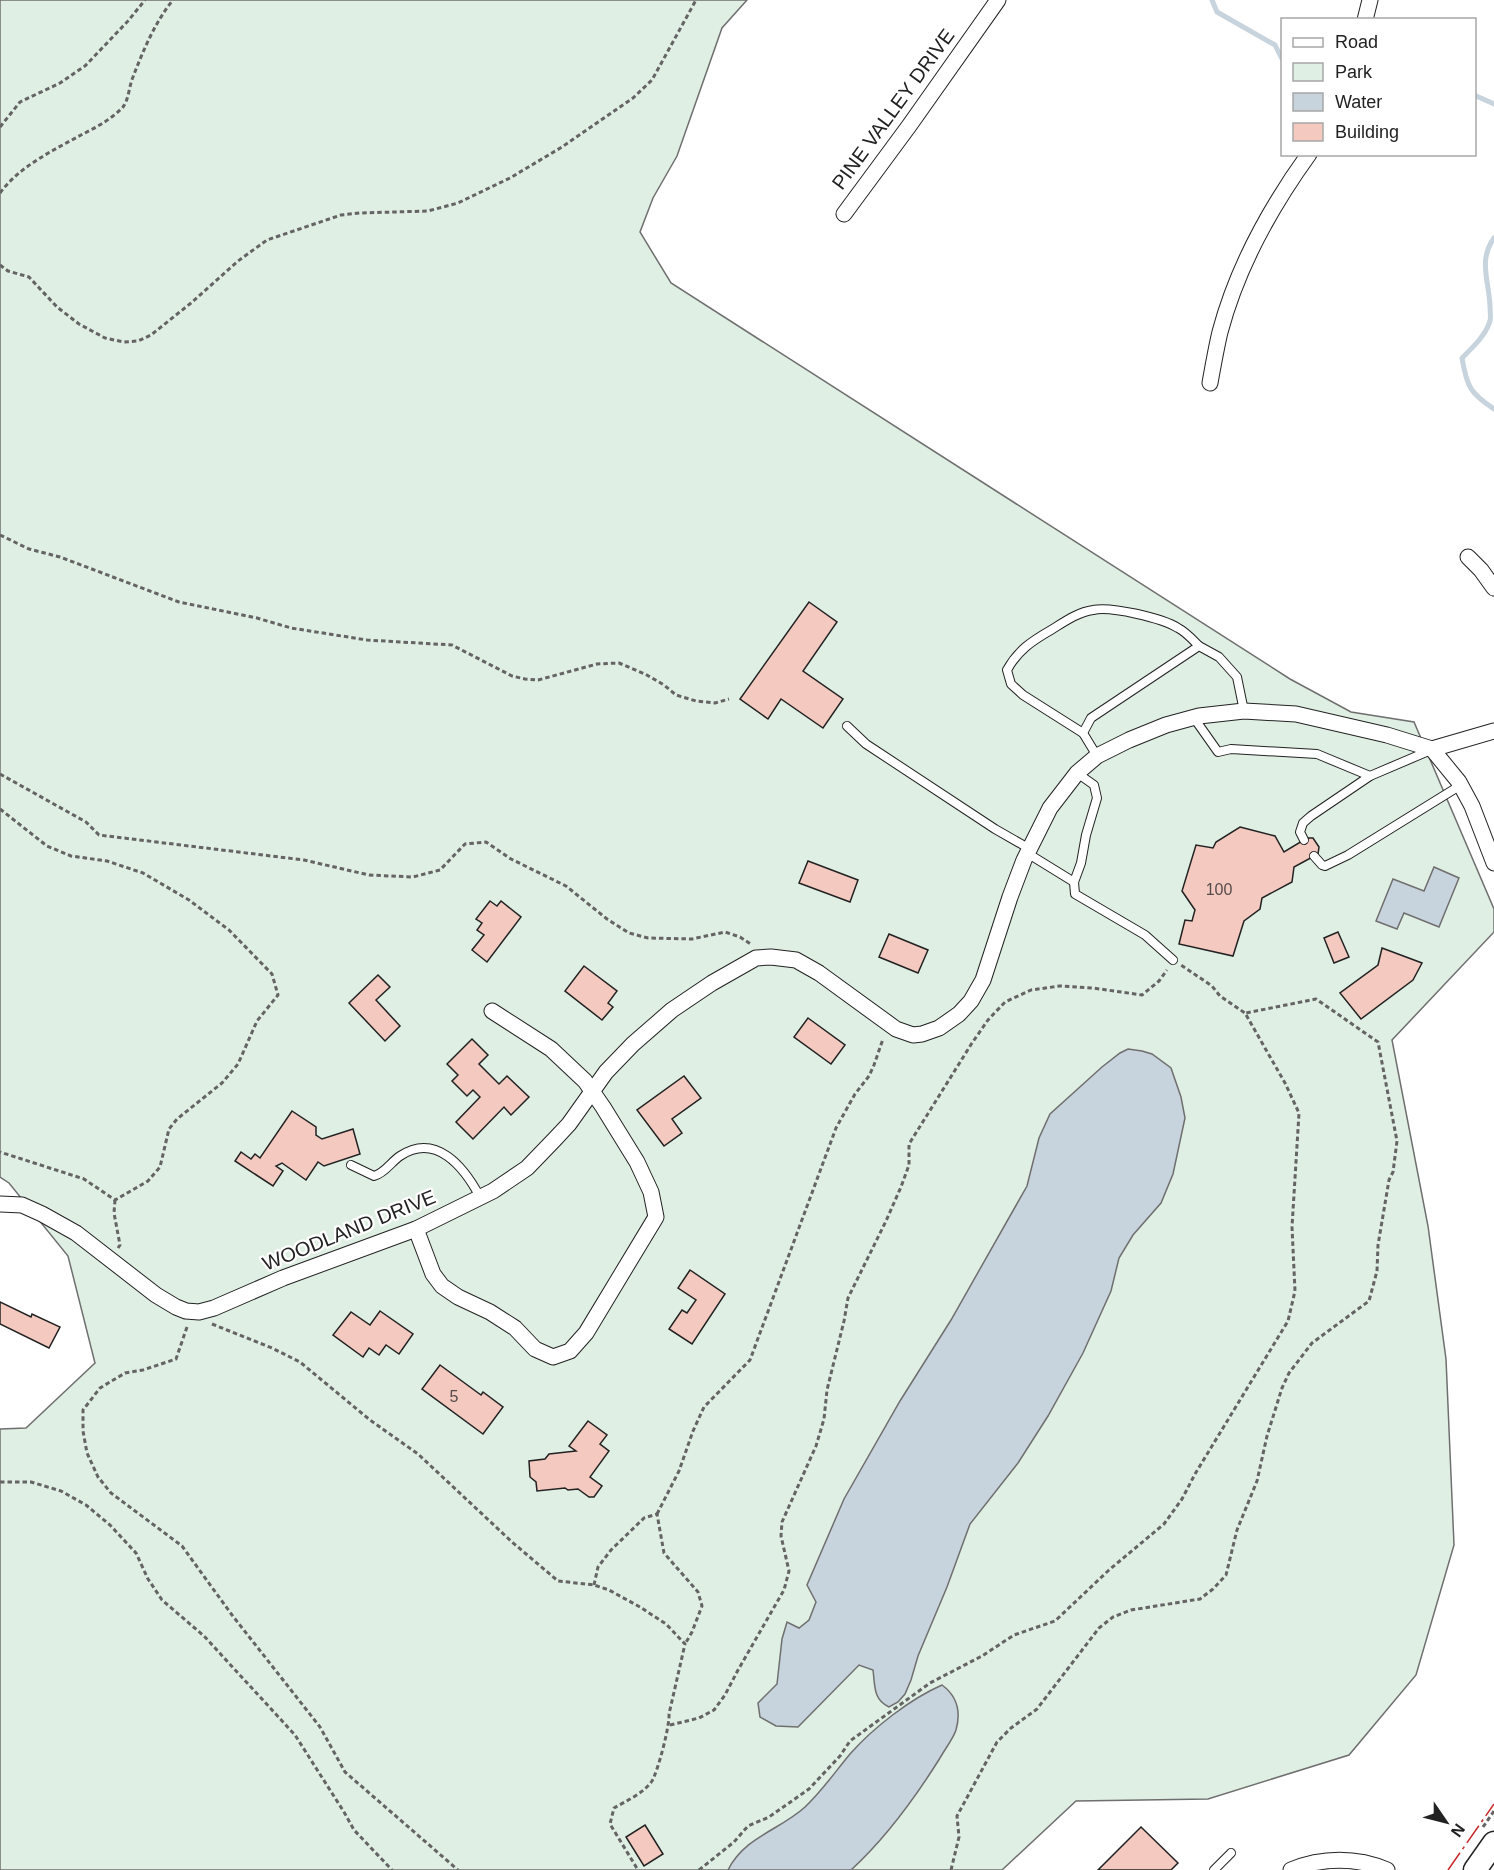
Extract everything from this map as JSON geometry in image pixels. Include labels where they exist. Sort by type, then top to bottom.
[{"type":"main road","points":[[1475,1870],[1494,1843]]},
{"type":"street","name":"PINE VALLEY DRIVE","points":[[844,214],[998,0]]},
{"type":"street","points":[[1366,18],[1370,0]]},
{"type":"street","points":[[1210,382],[1223,324],[1235,287],[1270,213],[1309,156]]},
{"type":"street","points":[[1468,557],[1494,588]]},
{"type":"street","name":"WOODLAND DRIVE","points":[[0,1204],[22,1205],[76,1233],[156,1295],[176,1307],[199,1312],[214,1308],[283,1278],[416,1229],[493,1191],[527,1168],[569,1124],[606,1072],[633,1044],[672,1010],[756,958],[796,960],[819,973],[896,1029],[913,1035],[939,1028],[959,1014],[971,1001],[982,980],[1010,897],[1050,808],[1077,773],[1097,756],[1166,725],[1194,718],[1244,711],[1296,714],[1387,735],[1432,749]]},
{"type":"street","points":[[1494,731],[1432,749],[1461,785],[1472,806],[1494,863]]},
{"type":"street","points":[[416,1229],[433,1274],[442,1286],[458,1297],[490,1312],[515,1328],[535,1349],[553,1357],[570,1351],[586,1333],[656,1217],[651,1191],[637,1162],[592,1091],[571,1066],[551,1049],[492,1011]]},
{"type":"street","points":[[1291,1870],[1305,1864],[1349,1860],[1370,1863],[1387,1870]]},
{"type":"lane","points":[[1097,756],[1083,733],[1023,695],[1011,684],[1007,670],[1016,655],[1039,637],[1072,617],[1092,610],[1109,609],[1162,621],[1180,628],[1199,646],[1219,657],[1237,677],[1244,711]]},
{"type":"lane","points":[[1083,733],[1091,718],[1199,646]]},
{"type":"lane","points":[[1194,718],[1218,752],[1231,749],[1317,754],[1370,776]]},
{"type":"lane","points":[[847,726],[866,744],[1074,882]]},
{"type":"lane","points":[[1304,840],[1300,832],[1304,823],[1311,816],[1370,776],[1432,749]]},
{"type":"lane","points":[[1077,773],[1094,786],[1097,798],[1074,882],[1075,894],[1145,935],[1173,960]]},
{"type":"lane","points":[[1314,856],[1325,866],[1348,855],[1461,785]]},
{"type":"lane","points":[[351,1165],[374,1176],[379,1175],[391,1162],[406,1152],[429,1147],[451,1158],[480,1197]]},
{"type":"lane","points":[[1214,1870],[1231,1853]]},
{"type":"path","points":[[0,127],[20,102],[86,66],[145,0]]},
{"type":"path","points":[[0,193],[10,179],[93,129],[125,105],[132,79],[147,44],[173,0]]},
{"type":"path","points":[[0,264],[8,271],[29,277],[57,307],[79,324],[105,338],[138,342],[151,335],[238,261],[267,240],[341,215],[428,211],[458,202],[510,178],[562,147],[633,98],[652,80],[696,0]]},
{"type":"path","points":[[0,535],[29,549],[60,557],[179,602],[257,618],[291,628],[367,640],[452,645],[512,676],[525,679],[538,680],[597,664],[619,663],[645,674],[676,694],[696,701],[715,703],[729,699]]},
{"type":"path","points":[[0,774],[86,822],[99,835],[304,860],[369,875],[412,877],[440,870],[465,844],[486,842],[510,859],[566,886],[607,919],[629,933],[648,938],[692,939],[725,932],[740,937],[771,957]]},
{"type":"path","points":[[0,809],[47,846],[71,856],[107,861],[143,873],[189,900],[229,930],[272,974],[278,995],[257,1021],[238,1064],[222,1083],[177,1119],[169,1129],[160,1167],[148,1181],[115,1200]]},
{"type":"path","points":[[670,1725],[699,1718],[714,1710],[725,1695],[784,1590],[789,1571],[781,1536],[782,1522],[806,1469],[821,1428],[827,1390],[848,1298],[901,1187],[909,1165],[909,1144],[988,1020],[1005,1002],[1031,990],[1094,988],[1142,995],[1159,981],[1173,960],[1212,986],[1220,996],[1245,1013],[1285,1083],[1299,1113],[1292,1227],[1295,1291],[1288,1321],[1182,1498],[1164,1524],[1109,1570],[1055,1621],[1014,1635],[982,1656],[930,1683],[850,1741],[840,1756],[809,1789],[769,1817],[748,1826],[734,1842],[699,1870]]},
{"type":"path","points":[[951,1870],[959,1837],[957,1816],[998,1742],[1011,1728],[1036,1709],[1098,1628],[1113,1617],[1131,1610],[1200,1599],[1226,1575],[1237,1530],[1257,1481],[1267,1436],[1289,1372],[1312,1343],[1369,1301],[1377,1271],[1378,1245],[1397,1141],[1378,1042],[1316,999],[1245,1013]]},
{"type":"path","points":[[638,1869],[610,1824],[614,1808],[640,1792],[652,1781],[670,1725],[669,1714],[685,1644],[702,1606],[699,1592],[664,1553],[657,1514],[679,1471],[704,1407],[750,1360],[836,1128],[855,1094],[869,1076],[888,1023]]},
{"type":"path","points":[[0,1152],[84,1179],[115,1200]]},
{"type":"path","points":[[110,1258],[120,1245],[114,1213],[115,1200]]},
{"type":"path","points":[[202,1321],[272,1348],[300,1362],[370,1420],[418,1454],[512,1542],[558,1581],[594,1584],[609,1590],[666,1624],[685,1644]]},
{"type":"path","points":[[189,1323],[176,1359],[143,1370],[125,1373],[100,1388],[83,1410],[82,1431],[87,1453],[98,1477],[111,1492],[182,1546],[232,1615],[320,1727],[345,1772],[458,1870]]},
{"type":"path","points":[[0,1482],[31,1482],[61,1491],[86,1505],[110,1525],[136,1553],[148,1580],[162,1600],[204,1636],[296,1735],[354,1830],[392,1870]]},
{"type":"path","points":[[594,1584],[598,1568],[611,1550],[644,1518],[657,1514]]},
{"type":"green space","points":[[0,0],[747,0],[722,28],[677,156],[653,198],[640,232],[671,283],[1290,679],[1351,712],[1414,722],[1494,909],[1494,932],[1392,1040],[1428,1226],[1446,1359],[1454,1545],[1416,1675],[1349,1755],[1208,1799],[1076,1801],[1002,1870],[0,1870],[0,1429],[26,1428],[95,1363],[68,1256],[9,1183],[0,1177]]},
{"type":"water","points":[[1434,867],[1459,878],[1439,927],[1404,913],[1397,929],[1376,921],[1393,879],[1424,891]]},
{"type":"water","points":[[1128,1049],[1152,1054],[1171,1068],[1181,1097],[1185,1118],[1173,1174],[1161,1203],[1133,1235],[1119,1258],[1111,1291],[1083,1353],[1048,1416],[1018,1463],[970,1524],[905,1694],[889,1707],[884,1704],[877,1696],[873,1670],[859,1665],[798,1727],[776,1726],[760,1717],[758,1703],[777,1684],[782,1639],[787,1622],[799,1628],[809,1620],[816,1602],[807,1585],[844,1499],[900,1401],[951,1320],[1027,1186],[1039,1138],[1050,1114],[1102,1067]]},
{"type":"water","points":[[942,1685],[951,1694],[958,1711],[955,1733],[910,1803],[876,1845],[851,1870],[728,1870],[743,1849],[805,1807],[859,1744],[881,1724],[917,1698]]},
{"type":"building","points":[[809,602],[837,622],[803,671],[843,699],[823,728],[781,699],[768,719],[740,699]]},
{"type":"building","points":[[1240,827],[1275,836],[1284,852],[1307,838],[1313,838],[1319,847],[1318,854],[1294,867],[1292,882],[1262,898],[1260,909],[1244,921],[1233,956],[1179,944],[1185,920],[1192,921],[1195,910],[1182,891],[1196,845],[1213,848],[1216,842]]},
{"type":"building","points":[[808,861],[858,880],[850,902],[799,883]]},
{"type":"building","points":[[490,901],[497,906],[501,901],[521,917],[487,962],[472,950],[484,935],[477,930],[482,923],[476,919]]},
{"type":"building","points":[[1338,932],[1349,957],[1334,963],[1324,938]]},
{"type":"building","points":[[889,934],[928,950],[918,973],[879,957]]},
{"type":"building","points":[[1382,948],[1422,963],[1413,980],[1361,1019],[1340,993],[1378,965]]},
{"type":"building","points":[[584,966],[617,991],[608,1003],[613,1007],[602,1020],[565,991]]},
{"type":"building","points":[[378,975],[390,987],[376,1000],[400,1026],[385,1041],[349,1003]]},
{"type":"building","points":[[808,1018],[845,1045],[831,1064],[794,1037]]},
{"type":"building","points":[[472,1039],[488,1055],[479,1064],[499,1084],[507,1076],[529,1097],[511,1115],[504,1107],[473,1139],[456,1122],[480,1097],[473,1090],[467,1096],[452,1081],[458,1075],[447,1064]]},
{"type":"building","points":[[684,1076],[701,1098],[672,1119],[682,1133],[664,1146],[637,1110]]},
{"type":"building","points":[[292,1111],[316,1127],[316,1135],[322,1139],[353,1129],[360,1154],[324,1166],[318,1162],[306,1180],[282,1163],[276,1166],[283,1171],[273,1186],[235,1161],[241,1152],[251,1159],[255,1154],[260,1158]]},
{"type":"building","points":[[690,1270],[725,1294],[692,1344],[669,1329],[682,1310],[687,1313],[696,1300],[678,1288]]},
{"type":"building","points":[[0,1302],[31,1317],[32,1314],[60,1327],[49,1348],[0,1324]]},
{"type":"building","points":[[380,1311],[413,1334],[399,1354],[386,1345],[379,1355],[369,1348],[363,1357],[333,1335],[351,1312],[370,1325]]},
{"type":"building","points":[[440,1365],[481,1395],[483,1392],[503,1407],[483,1434],[422,1389]]},
{"type":"building","points":[[588,1421],[607,1435],[600,1444],[609,1451],[590,1477],[602,1486],[594,1497],[589,1497],[578,1489],[537,1491],[536,1482],[530,1477],[529,1461],[545,1459],[549,1454],[576,1451],[569,1446]]},
{"type":"building","points":[[645,1825],[663,1854],[644,1866],[626,1837]]},
{"type":"building","points":[[1141,1827],[1178,1863],[1171,1870],[1098,1870]]},
{"type":"waterway","points":[[1212,0],[1217,12],[1275,45],[1281,57]]},
{"type":"waterway","points":[[1476,96],[1494,104]]},
{"type":"waterway","points":[[1494,238],[1486,254],[1485,263],[1490,321],[1482,336],[1462,358],[1471,388],[1494,409]]},
{"type":"power","points":[[1448,1870],[1494,1804]]}]
